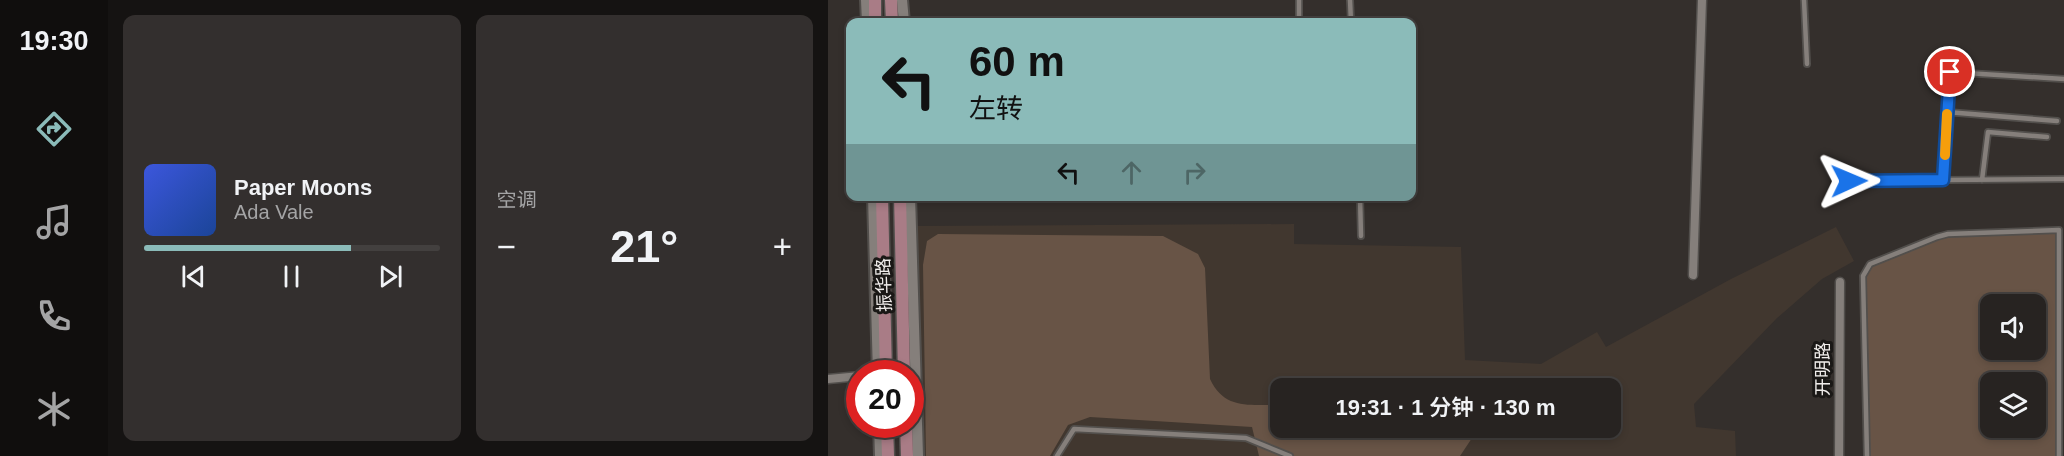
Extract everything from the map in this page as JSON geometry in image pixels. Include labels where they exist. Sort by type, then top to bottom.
[{"type":"main road","points":[[874,0],[875,18]]},
{"type":"main road","points":[[891,0],[892,18]]},
{"type":"main road","name":"振华路","points":[[882,201],[886,360]]},
{"type":"main road","name":"振华路","points":[[900,201],[904,360]]},
{"type":"main road","points":[[887,438],[888,456]]},
{"type":"main road","points":[[906,438],[907,456]]},
{"type":"street","points":[[866,0],[867,18]]},
{"type":"street","points":[[902,0],[904,18]]},
{"type":"street","points":[[1693,275],[1702,0]]},
{"type":"street","points":[[873,201],[878,360]]},
{"type":"street","points":[[910,201],[918,456]]},
{"type":"street","name":"开明路","points":[[1839,456],[1840,282]]},
{"type":"street","points":[[828,379],[846,377]]},
{"type":"street","points":[[879,438],[880,456]]},
{"type":"lane","points":[[1299,0],[1299,18]]},
{"type":"lane","points":[[1350,0],[1351,18]]},
{"type":"lane","points":[[1804,0],[1807,64]]},
{"type":"lane","points":[[1943,180],[1950,72],[2064,79]]},
{"type":"lane","points":[[1947,112],[2057,122]]},
{"type":"lane","points":[[1982,180],[1988,132],[2047,137]]},
{"type":"lane","points":[[1849,181],[2064,179]]},
{"type":"lane","points":[[1360,201],[1361,236]]},
{"type":"lane","points":[[1866,456],[1863,276],[1870,264],[1948,234],[2059,230],[2059,456]]},
{"type":"lane","points":[[1057,456],[1074,429],[1246,438],[1290,456]]},
{"type":"shaded area","points":[[1294,224],[1294,244],[1461,247],[1465,360],[1541,364],[1597,332],[1606,347],[1731,279],[1836,227],[1854,261],[1822,279],[1777,318],[1694,404],[1696,427],[1735,431],[1736,456],[923,456],[924,360],[920,360],[916,226]]},
{"type":"shaded area","points":[[2059,230],[2059,456],[1867,456],[1863,276],[1870,264],[1937,237]]},
{"type":"shaded area","points":[[938,234],[1163,236],[1198,254],[1205,268],[1210,379],[1216,389],[1231,401],[1249,405],[1270,405],[1270,438],[1472,438],[1460,456],[1259,456],[1252,427],[1090,417],[1068,425],[1050,456],[926,456],[923,265],[927,241]]},
{"type":"slow traffic","points":[[1945,155],[1947,114]]},
{"type":"route","points":[[1849,181],[1943,180],[1950,72]]}]
